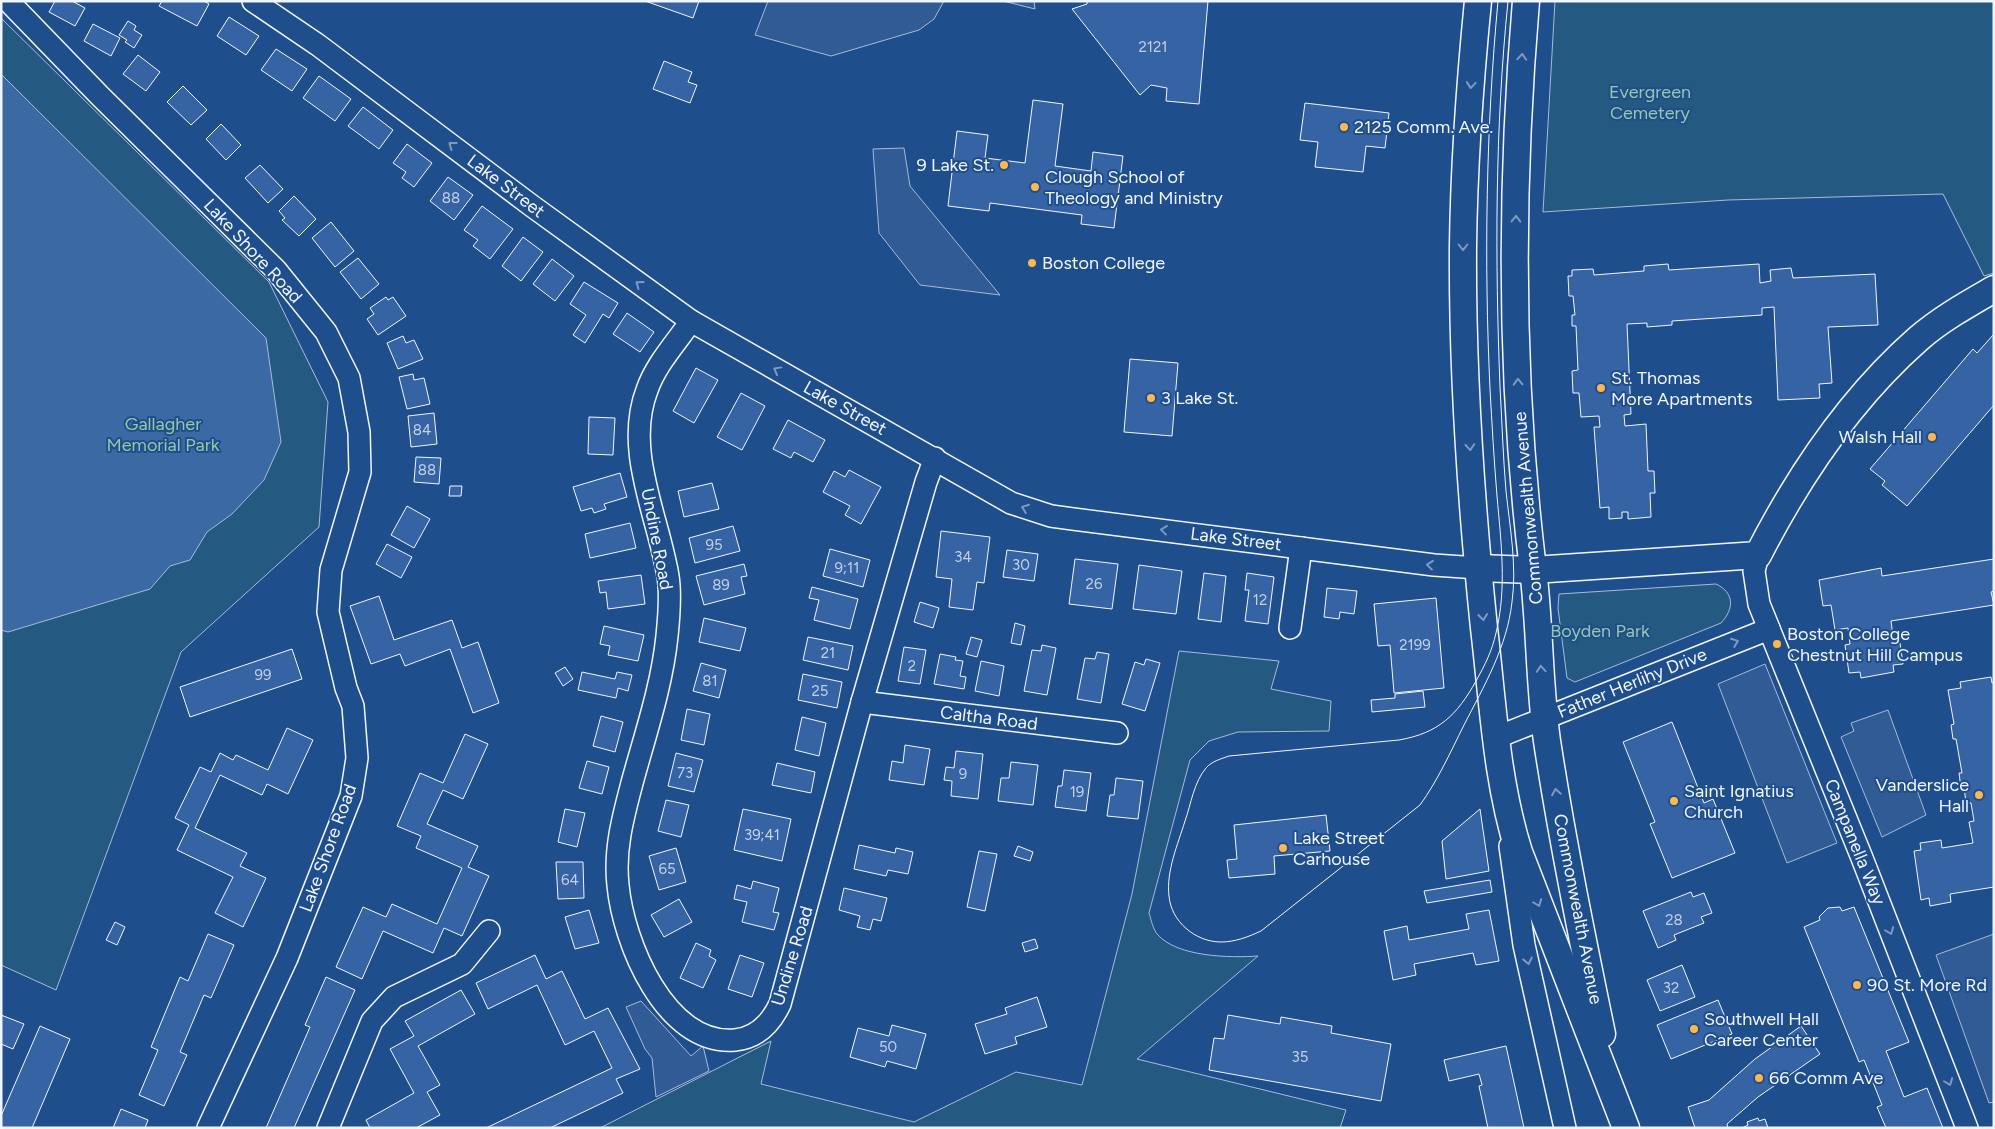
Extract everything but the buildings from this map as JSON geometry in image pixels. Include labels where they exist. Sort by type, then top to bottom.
[{"type":"main road","name":"Commonwealth Avenue","points":[[1478,1],[1468,119],[1463,247],[1467,399],[1478,568],[1495,738],[1503,791],[1519,852],[1573,996],[1626,1128]]},
{"type":"main road","name":"Commonwealth Avenue","points":[[1526,1],[1518,152],[1515,290],[1524,497],[1533,570],[1544,718],[1566,856],[1615,1097]]},
{"type":"main road","points":[[1758,555],[1779,515],[1812,462],[1832,434],[1890,366],[1919,339],[1964,305],[1994,289]]},
{"type":"main road","name":"Lake Street","points":[[1478,568],[1533,570],[1758,555]]},
{"type":"street","name":"Lake Shore Road","points":[[8,1],[100,96],[276,270],[326,332],[349,378],[359,432],[360,472],[331,570],[328,612],[346,688],[354,706],[357,758],[351,796],[287,958],[208,1128]]},
{"type":"street","name":"Lake Street","points":[[253,1],[318,45],[532,206],[691,321],[1011,502],[1051,516],[1434,565],[1478,568]]},
{"type":"street","name":"Undine Road","points":[[691,321],[655,371],[641,410],[640,451],[668,577],[669,610],[667,639],[656,696],[620,831],[617,870],[619,896],[625,924],[641,967],[653,988],[673,1012],[701,1034],[724,1040],[745,1038],[764,1027],[776,1011],[792,961],[862,702],[926,482],[935,458]]},
{"type":"street","points":[[1290,628],[1301,548]]},
{"type":"street","name":"Campanella Way","points":[[1758,555],[1754,570],[1756,595],[1967,1128]]},
{"type":"street","name":"Father Herlihy Drive","points":[[1495,738],[1769,629]]},
{"type":"street","name":"Caltha Road","points":[[862,702],[1117,733]]},
{"type":"street","name":"Commonwealth Avenue","points":[[1503,791],[1524,945],[1565,1128]]},
{"type":"street","points":[[328,1128],[372,1021],[394,998],[462,964],[489,931]]},
{"type":"green space","name":"Evergreen Cemetery","points":[[1555,1],[1994,1],[1994,273],[1984,276],[1943,194],[1728,200],[1543,212]]},
{"type":"green space","name":"Gallagher Memorial Park","points":[[1,18],[269,282],[328,402],[319,527],[181,652],[56,990],[1,965]]},
{"type":"green space","name":"Boyden Park","points":[[1716,584],[1727,592],[1730,602],[1728,612],[1721,623],[1575,682],[1567,678],[1558,608],[1559,594]]},
{"type":"green space","points":[[1179,651],[1279,661],[1271,689],[1331,701],[1329,731],[1238,732],[1209,741],[1190,760],[1149,913],[1152,924],[1156,933],[1167,942],[1191,952],[1233,957],[1258,956],[1137,1059],[1346,1110],[1340,1128],[600,1128],[771,1041],[761,1084],[914,1122],[1016,1072],[1082,1085],[1132,894]]},
{"type":"shaded area","points":[[768,1],[944,1],[934,19],[919,30],[831,56],[755,35]]},
{"type":"shaded area","points":[[1003,1],[1034,1],[1035,9]]},
{"type":"shaded area","points":[[1,74],[266,338],[281,442],[264,480],[232,514],[207,532],[190,560],[170,566],[150,589],[8,632],[1,630]]},
{"type":"shaded area","points":[[904,148],[910,186],[1000,295],[920,285],[879,233],[873,149]]},
{"type":"shaded area","points":[[1765,664],[1837,843],[1787,863],[1718,684]]},
{"type":"shaded area","points":[[1888,710],[1926,815],[1882,837],[1841,737],[1854,731],[1851,723]]},
{"type":"shaded area","points":[[1994,934],[1994,1102],[1989,1103],[1936,955]]},
{"type":"shaded area","points":[[641,1001],[691,1056],[703,1046],[709,1071],[656,1097],[652,1058],[645,1049],[626,1007]]},
{"type":"tram line","points":[[1498,1],[1491,97],[1487,195],[1488,341],[1502,582],[1496,633],[1488,658],[1462,704],[1445,721],[1425,733],[1399,740],[1229,756],[1217,760],[1208,766],[1198,780],[1193,793],[1173,858],[1169,877],[1169,896],[1174,914],[1179,922],[1194,934],[1211,941],[1226,942],[1241,939],[1261,931],[1420,805],[1438,776],[1479,696],[1494,666],[1505,635],[1512,602],[1514,575],[1506,491],[1500,387],[1497,194],[1498,146],[1508,1]]},
{"type":"place","name":"2125 Comm. Ave.","points":[[1344,127]]},
{"type":"place","name":"9 Lake St.","points":[[1004,165]]},
{"type":"place","name":"Clough School of Theology and Ministry","points":[[1035,187]]},
{"type":"place","name":"Boston College","points":[[1032,263]]},
{"type":"place","name":"St. Thomas More Apartments","points":[[1601,388]]},
{"type":"place","name":"3 Lake St.","points":[[1151,398]]},
{"type":"place","name":"Walsh Hall","points":[[1932,437]]},
{"type":"place","name":"Boston College Chestnut Hill Campus","points":[[1777,644]]},
{"type":"place","name":"Vanderslice Hall","points":[[1979,795]]},
{"type":"place","name":"Saint Ignatius Church","points":[[1674,801]]},
{"type":"place","name":"Lake Street Carhouse","points":[[1283,848]]},
{"type":"place","name":"90 St. More Rd","points":[[1857,985]]},
{"type":"place","name":"Southwell Hall Career Center","points":[[1694,1029]]},
{"type":"place","name":"66 Comm Ave","points":[[1759,1078]]}]
